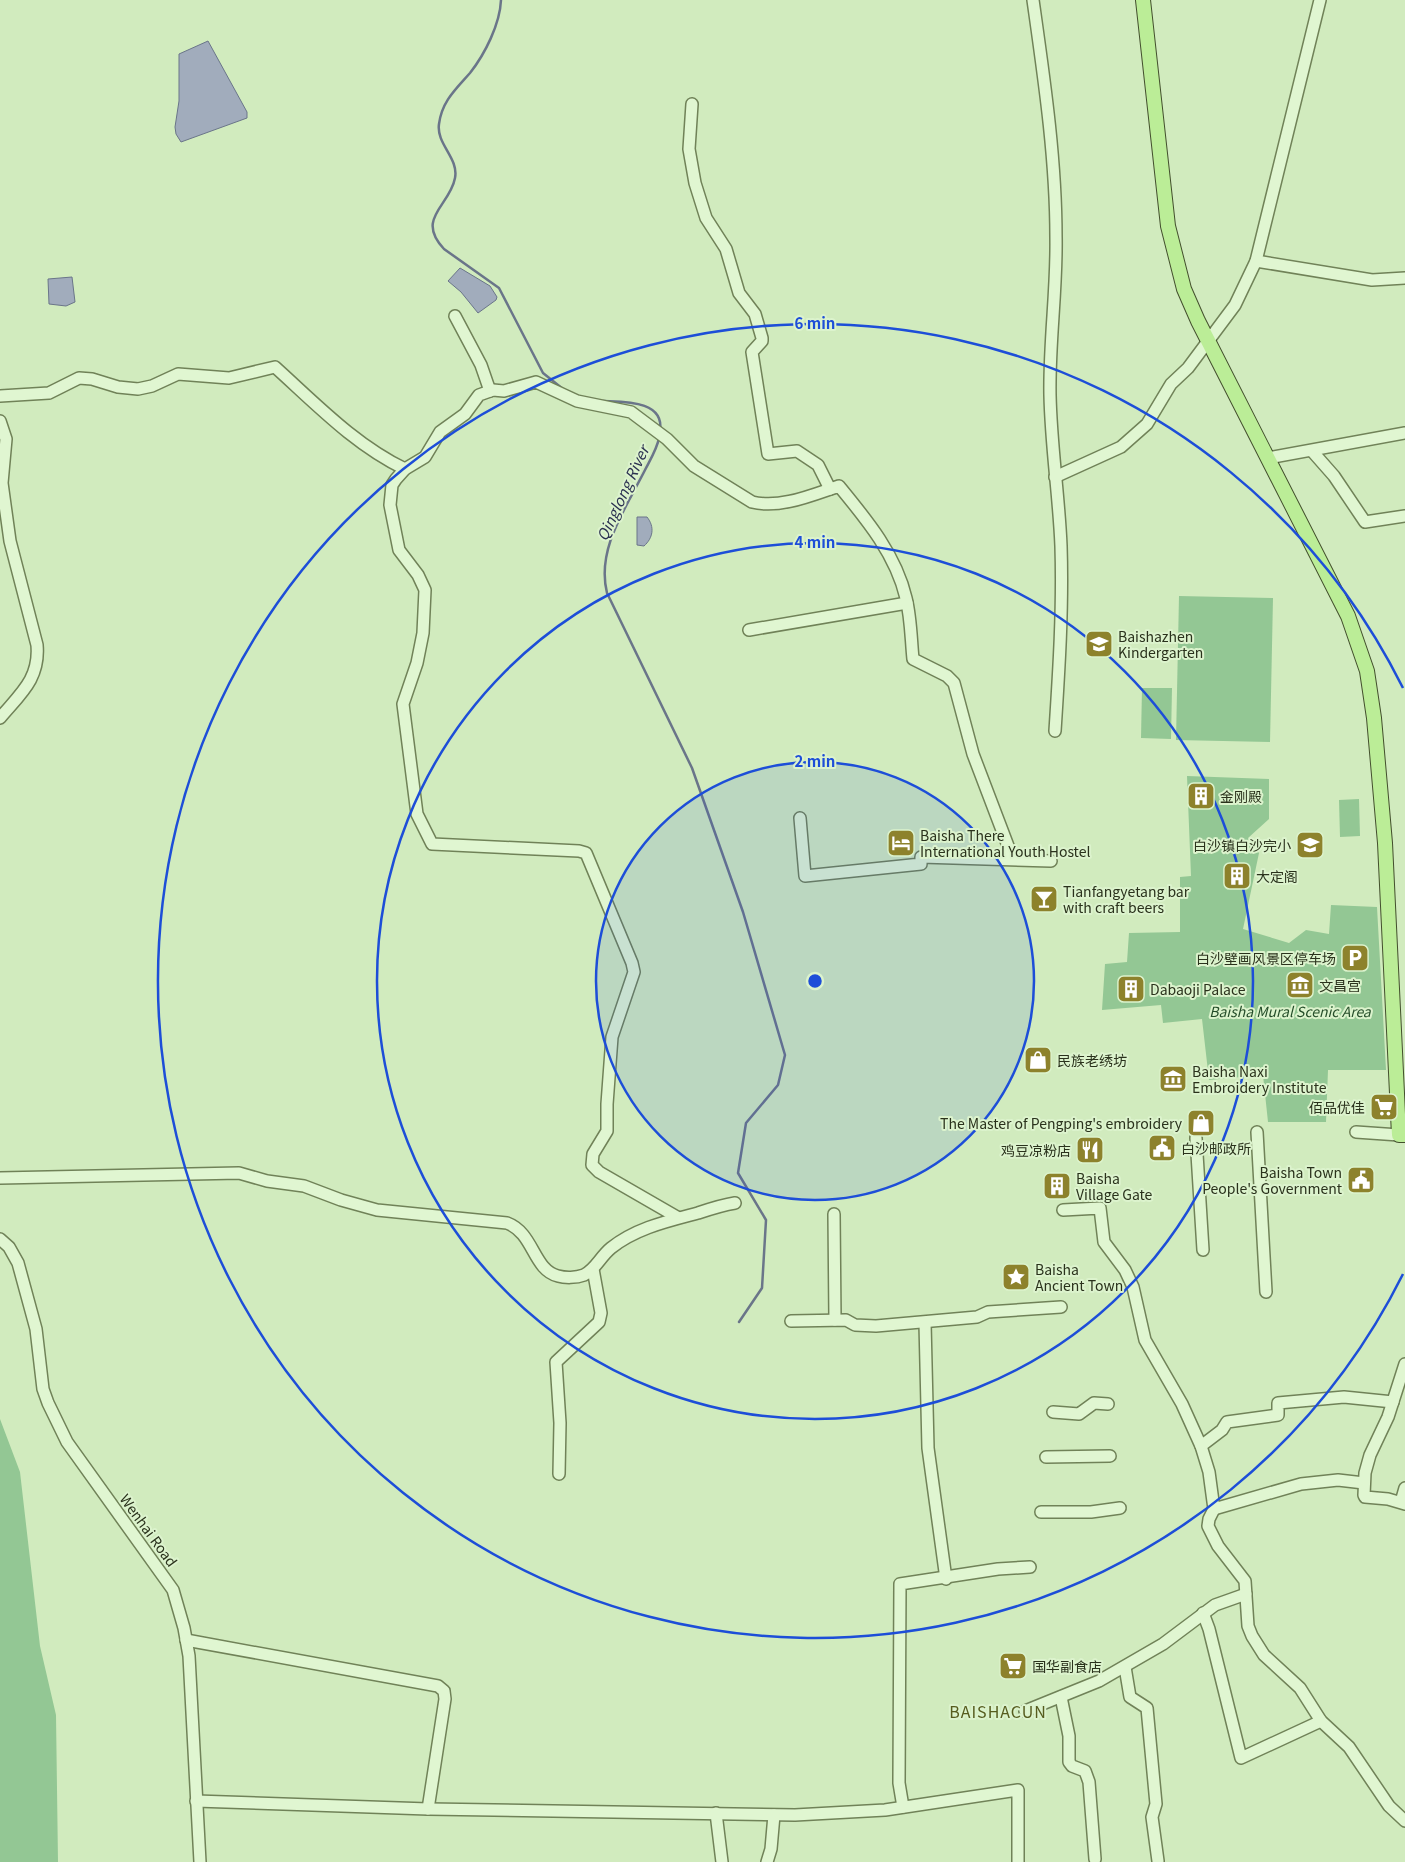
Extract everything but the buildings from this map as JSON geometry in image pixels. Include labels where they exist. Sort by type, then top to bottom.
[{"type":"main road","points":[[1143,0],[1168,226],[1184,289],[1348,616],[1367,671],[1374,718],[1385,843],[1402,1135]]},
{"type":"street","points":[[1034,0],[1046,100],[1056,214],[1056,263],[1050,347],[1052,450],[1061,548],[1060,654],[1055,731]]},
{"type":"street","points":[[1055,476],[1121,447],[1139,432],[1153,415],[1171,384],[1209,342],[1242,294],[1256,261],[1320,0]]},
{"type":"street","points":[[692,104],[689,149],[695,182],[706,218],[726,249],[739,293],[755,314],[762,338],[762,341],[752,352],[768,454],[797,451],[818,465],[830,489]]},
{"type":"street","points":[[1256,261],[1372,280],[1405,278]]},
{"type":"street","points":[[454,316],[481,366],[490,391]]},
{"type":"street","points":[[0,396],[49,393],[79,378],[92,378],[118,387],[138,389],[152,386],[178,374],[229,378],[275,367],[372,452],[405,469]]},
{"type":"street","points":[[677,1217],[599,1172],[592,1165],[593,1154],[608,1131],[607,1104],[612,1037],[634,969],[586,853],[579,851],[432,844],[419,821],[403,704],[418,663],[423,633],[425,590],[418,575],[399,550],[390,505],[392,485],[405,469],[422,459],[440,432],[465,414],[479,395],[490,391],[504,391],[539,382],[577,401],[624,409],[667,439],[694,466],[752,502],[761,505],[778,504],[839,486],[875,531],[898,575],[907,603],[913,659],[947,676],[954,683],[973,754],[1013,860]]},
{"type":"street","points":[[0,421],[6,439],[2,483],[10,541],[37,645],[38,659],[31,680],[0,718]]},
{"type":"street","points":[[1268,458],[1405,433]]},
{"type":"street","points":[[1312,450],[1334,476],[1365,522],[1405,516]]},
{"type":"street","points":[[749,630],[907,603]]},
{"type":"street","points":[[800,818],[805,876],[921,864],[921,857],[1051,861]]},
{"type":"street","points":[[1257,1132],[1266,1292]]},
{"type":"street","points":[[1356,1132],[1402,1135]]},
{"type":"street","points":[[1196,1138],[1203,1250]]},
{"type":"street","points":[[0,1178],[239,1173],[267,1181],[304,1186],[341,1200],[385,1212],[507,1223],[525,1235],[544,1268],[549,1273],[555,1276],[572,1277],[582,1276],[593,1269],[611,1248],[643,1230],[677,1217],[735,1203]]},
{"type":"street","points":[[1063,1210],[1100,1208],[1104,1242],[1125,1270],[1133,1286],[1145,1340],[1182,1404],[1201,1446],[1209,1472],[1214,1509],[1209,1519],[1211,1533],[1242,1577],[1246,1594],[1248,1626],[1257,1646],[1300,1688],[1321,1721],[1349,1747],[1389,1806],[1405,1820]]},
{"type":"street","points":[[834,1214],[835,1320]]},
{"type":"street","name":"Wenhai Road","points":[[0,1240],[9,1247],[18,1263],[36,1329],[43,1389],[67,1442],[173,1590],[186,1640],[200,1862]]},
{"type":"street","points":[[559,1474],[560,1422],[556,1362],[599,1322],[601,1313],[593,1269]]},
{"type":"street","points":[[791,1321],[846,1320],[864,1326],[925,1323],[977,1317],[988,1312],[1060,1307]]},
{"type":"street","points":[[925,1323],[928,1448],[946,1579]]},
{"type":"street","points":[[1405,1364],[1385,1425],[1370,1455],[1364,1483],[1365,1498],[1403,1503],[1405,1488]]},
{"type":"street","points":[[1201,1446],[1222,1430],[1227,1422],[1278,1415],[1278,1403],[1344,1397],[1393,1402]]},
{"type":"street","points":[[1053,1412],[1079,1414],[1094,1404],[1108,1404]]},
{"type":"street","points":[[1046,1458],[1110,1456]]},
{"type":"street","points":[[1214,1509],[1301,1484],[1338,1480],[1364,1483]]},
{"type":"street","points":[[1041,1512],[1091,1512],[1120,1508]]},
{"type":"street","points":[[903,1807],[899,1783],[900,1584],[946,1579],[970,1573],[1030,1567]]},
{"type":"street","points":[[1025,1711],[1061,1698],[1125,1668],[1184,1629],[1215,1605],[1246,1594]]},
{"type":"street","points":[[1203,1613],[1209,1629],[1241,1758],[1321,1721]]},
{"type":"street","points":[[186,1640],[438,1686],[444,1691],[445,1699],[428,1809]]},
{"type":"street","points":[[1125,1668],[1130,1697],[1147,1708],[1156,1804],[1152,1817],[1158,1861]]},
{"type":"street","points":[[1061,1698],[1069,1736],[1069,1762],[1072,1766],[1085,1771],[1089,1782],[1095,1859]]},
{"type":"street","points":[[196,1801],[428,1809],[796,1815],[859,1812],[1018,1790],[1018,1862]]},
{"type":"street","points":[[716,1814],[722,1862]]},
{"type":"street","points":[[767,1862],[771,1849],[775,1815]]},
{"type":"green space","points":[[1179,596],[1273,598],[1270,742],[1176,740]]},
{"type":"green space","points":[[1142,688],[1172,688],[1171,739],[1141,738]]},
{"type":"green space","name":"Baisha Mural Scenic Area","points":[[1187,776],[1269,779],[1269,819],[1248,838],[1259,853],[1243,929],[1289,943],[1306,930],[1329,934],[1331,905],[1377,907],[1386,1070],[1328,1070],[1326,1122],[1268,1122],[1263,1075],[1209,1080],[1202,1019],[1163,1023],[1161,1005],[1102,1010],[1105,964],[1127,962],[1129,933],[1180,932],[1180,877],[1191,876]]},
{"type":"green space","points":[[1359,799],[1360,836],[1340,837],[1339,800]]},
{"type":"green space","points":[[0,1419],[20,1472],[40,1646],[56,1715],[58,1862],[0,1862]]},
{"type":"water","points":[[208,41],[247,112],[247,118],[181,142],[176,134],[175,127],[179,101],[179,54]]},
{"type":"water","points":[[460,268],[490,286],[497,297],[496,300],[478,313],[461,292],[448,281]]},
{"type":"water","points":[[72,277],[75,302],[66,306],[49,304],[48,279]]},
{"type":"water","points":[[637,517],[647,517],[652,528],[651,536],[644,546],[637,545]]},
{"type":"waterway","name":"Qinglong River","points":[[501,0],[495,29],[486,48],[470,73],[450,96],[443,109],[439,131],[454,164],[455,178],[452,188],[433,220],[433,229],[436,238],[444,249],[499,288],[543,373],[563,389]]},
{"type":"waterway","name":"Qinglong River","points":[[603,401],[631,403],[649,408],[656,413],[660,421],[660,431]]},
{"type":"waterway","points":[[659,438],[657,446],[622,514],[609,545],[605,577],[607,593],[692,768],[743,912],[785,1055],[778,1085],[746,1123],[738,1173],[766,1220],[762,1288],[739,1322]]},
{"type":"place","name":"Baishazhen Kindergarten","points":[[1099,644]]},
{"type":"place","name":"金刚殿","points":[[1201,796]]},
{"type":"place","name":"Baisha There International Youth Hostel","points":[[901,843]]},
{"type":"place","name":"白沙镇白沙完小","points":[[1310,845]]},
{"type":"place","name":"大定阁","points":[[1237,876]]},
{"type":"place","name":"Tianfangyetang bar with craft beers","points":[[1044,899]]},
{"type":"place","name":"白沙壁画风景区停车场","points":[[1355,958]]},
{"type":"place","name":"文昌宫","points":[[1300,985]]},
{"type":"place","name":"Dabaoji Palace","points":[[1131,989]]},
{"type":"place","name":"民族老绣坊","points":[[1038,1060]]},
{"type":"place","name":"Baisha Naxi Embroidery Institute","points":[[1173,1079]]},
{"type":"place","name":"佰品优佳","points":[[1384,1107]]},
{"type":"place","name":"The Master of Pengping's embroidery","points":[[1201,1123]]},
{"type":"place","name":"白沙邮政所","points":[[1162,1148]]},
{"type":"place","name":"鸡豆凉粉店","points":[[1090,1150]]},
{"type":"place","name":"Baisha Town People's Government","points":[[1361,1180]]},
{"type":"place","name":"Baisha Village Gate","points":[[1057,1186]]},
{"type":"place","name":"Baisha Ancient Town","points":[[1016,1277]]},
{"type":"place","name":"国华副食店","points":[[1013,1666]]},
{"type":"district","name":"BAISHACUN","points":[[998,1711]]}]
